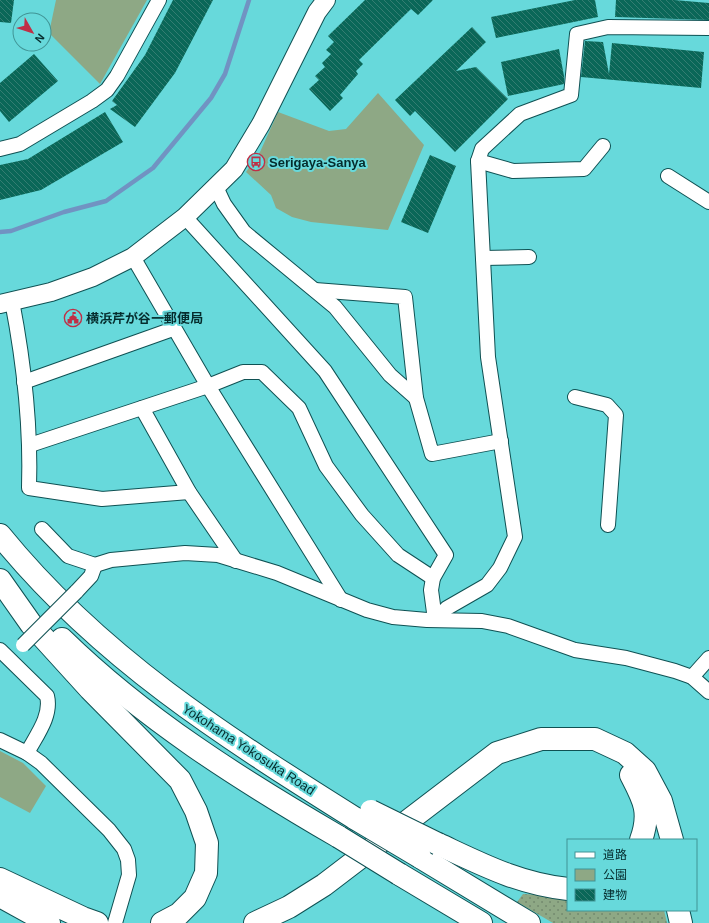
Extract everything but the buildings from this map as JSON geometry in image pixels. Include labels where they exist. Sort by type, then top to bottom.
[{"type":"highway","name":"Yokohama Yokosuka Road","points":[[0,535],[44,585],[84,625],[124,661],[169,696],[232,740],[364,815],[420,857],[529,923]]},
{"type":"highway","name":"Yokohama Yokosuka Road","points":[[0,576],[67,644],[155,718],[219,764],[481,923]]},
{"type":"highway","points":[[0,580],[31,624],[90,689],[180,780],[196,811],[207,842],[206,873],[195,898],[179,914],[162,923]]},
{"type":"highway","points":[[255,923],[289,907],[324,885],[496,753],[542,739],[595,739],[625,753],[645,771],[661,801],[672,839]]},
{"type":"highway","points":[[286,923],[330,896],[491,770],[531,753],[560,748],[587,749],[607,758],[629,771],[644,800],[646,825],[641,839]]},
{"type":"highway","points":[[364,815],[438,844],[503,875],[543,887],[567,889]]},
{"type":"highway","points":[[0,869],[50,917]]},
{"type":"highway","points":[[0,879],[50,917]]},
{"type":"highway","points":[[0,896],[50,917]]},
{"type":"highway","points":[[0,907],[50,917],[115,923]]},
{"type":"highway","points":[[678,911],[681,923]]},
{"type":"street","points":[[0,149],[20,144],[92,101],[107,90],[118,76],[159,0]]},
{"type":"street","points":[[189,492],[102,499],[29,488],[30,445],[20,344],[6,302],[51,292],[93,277],[133,258],[185,217],[234,169],[261,124],[317,12],[326,0]]},
{"type":"street","points":[[435,620],[447,608],[487,585],[500,568],[515,537],[488,357],[478,161],[482,149],[520,114],[572,95],[577,34],[608,27],[709,28]]},
{"type":"street","points":[[478,161],[513,171],[584,169],[603,146]]},
{"type":"street","points":[[668,176],[709,202]]},
{"type":"street","points":[[216,187],[224,204],[244,232],[335,307],[390,375],[416,398]]},
{"type":"street","points":[[185,217],[325,371],[446,555],[433,578],[431,590],[435,620]]},
{"type":"street","points":[[483,258],[529,257]]},
{"type":"street","points":[[133,258],[173,329],[341,600]]},
{"type":"street","points":[[315,290],[405,297],[416,398],[432,454],[501,441]]},
{"type":"street","points":[[24,382],[173,329]]},
{"type":"street","points":[[30,445],[208,386],[243,372],[262,372],[299,408],[326,466],[362,515],[398,555],[433,578]]},
{"type":"street","points":[[575,397],[607,405],[616,415],[608,525]]},
{"type":"street","points":[[142,408],[189,492],[236,561]]},
{"type":"street","points":[[42,530],[68,556],[96,565],[111,560],[185,553],[218,555],[277,573],[367,610],[393,617],[482,621],[508,626],[575,650],[655,665],[692,678],[709,692]]},
{"type":"street","points":[[27,753],[47,716],[49,704],[47,696],[5,654],[23,645],[91,576],[96,565]]},
{"type":"street","points":[[692,678],[709,658]]},
{"type":"street","points":[[0,740],[27,753],[41,764],[109,830],[124,849],[128,860],[129,875],[115,923]]},
{"type":"green space","points":[[56,0],[147,0],[100,84],[52,36],[52,19]]},
{"type":"green space","points":[[378,93],[424,145],[388,230],[311,222],[292,217],[276,208],[271,195],[246,172],[260,152],[278,112],[329,131],[346,129]]},
{"type":"green space","points":[[0,751],[23,763],[46,786],[30,813],[0,797]]},
{"type":"green space","points":[[523,894],[567,896],[567,911],[664,911],[667,923],[553,923],[517,902]]},
{"type":"waterway","points":[[0,232],[11,231],[64,212],[106,201],[153,168],[211,98],[225,74],[249,0]]},
{"type":"place","name":"Serigaya-Sanya","points":[[256,162]]},
{"type":"place","name":"横浜芹が谷一郵便局","points":[[73,318]]}]
